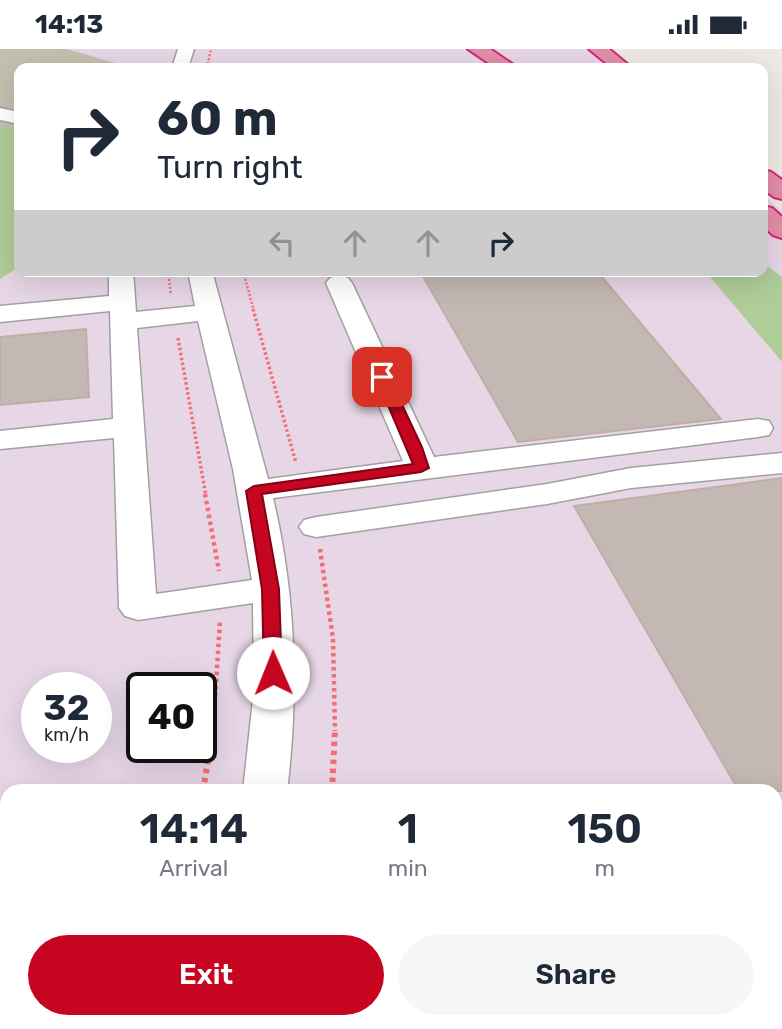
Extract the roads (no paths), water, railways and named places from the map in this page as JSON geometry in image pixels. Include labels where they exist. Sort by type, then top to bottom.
[{"type":"highway","points":[[477,49],[501,63]]},
{"type":"highway","points":[[768,181],[782,192]]},
{"type":"highway","points":[[768,217],[782,230]]},
{"type":"street","points":[[201,277],[254,491],[271,589],[274,729],[266,784]]},
{"type":"street","points":[[339,283],[415,447],[421,468]]},
{"type":"street","points":[[0,314],[123,298],[174,316],[210,312]]},
{"type":"street","points":[[123,298],[138,608],[271,589]]},
{"type":"street","points":[[0,440],[129,426]]},
{"type":"street","points":[[254,491],[421,468],[758,428]]},
{"type":"street","points":[[316,527],[547,494],[631,478],[782,463]]}]
